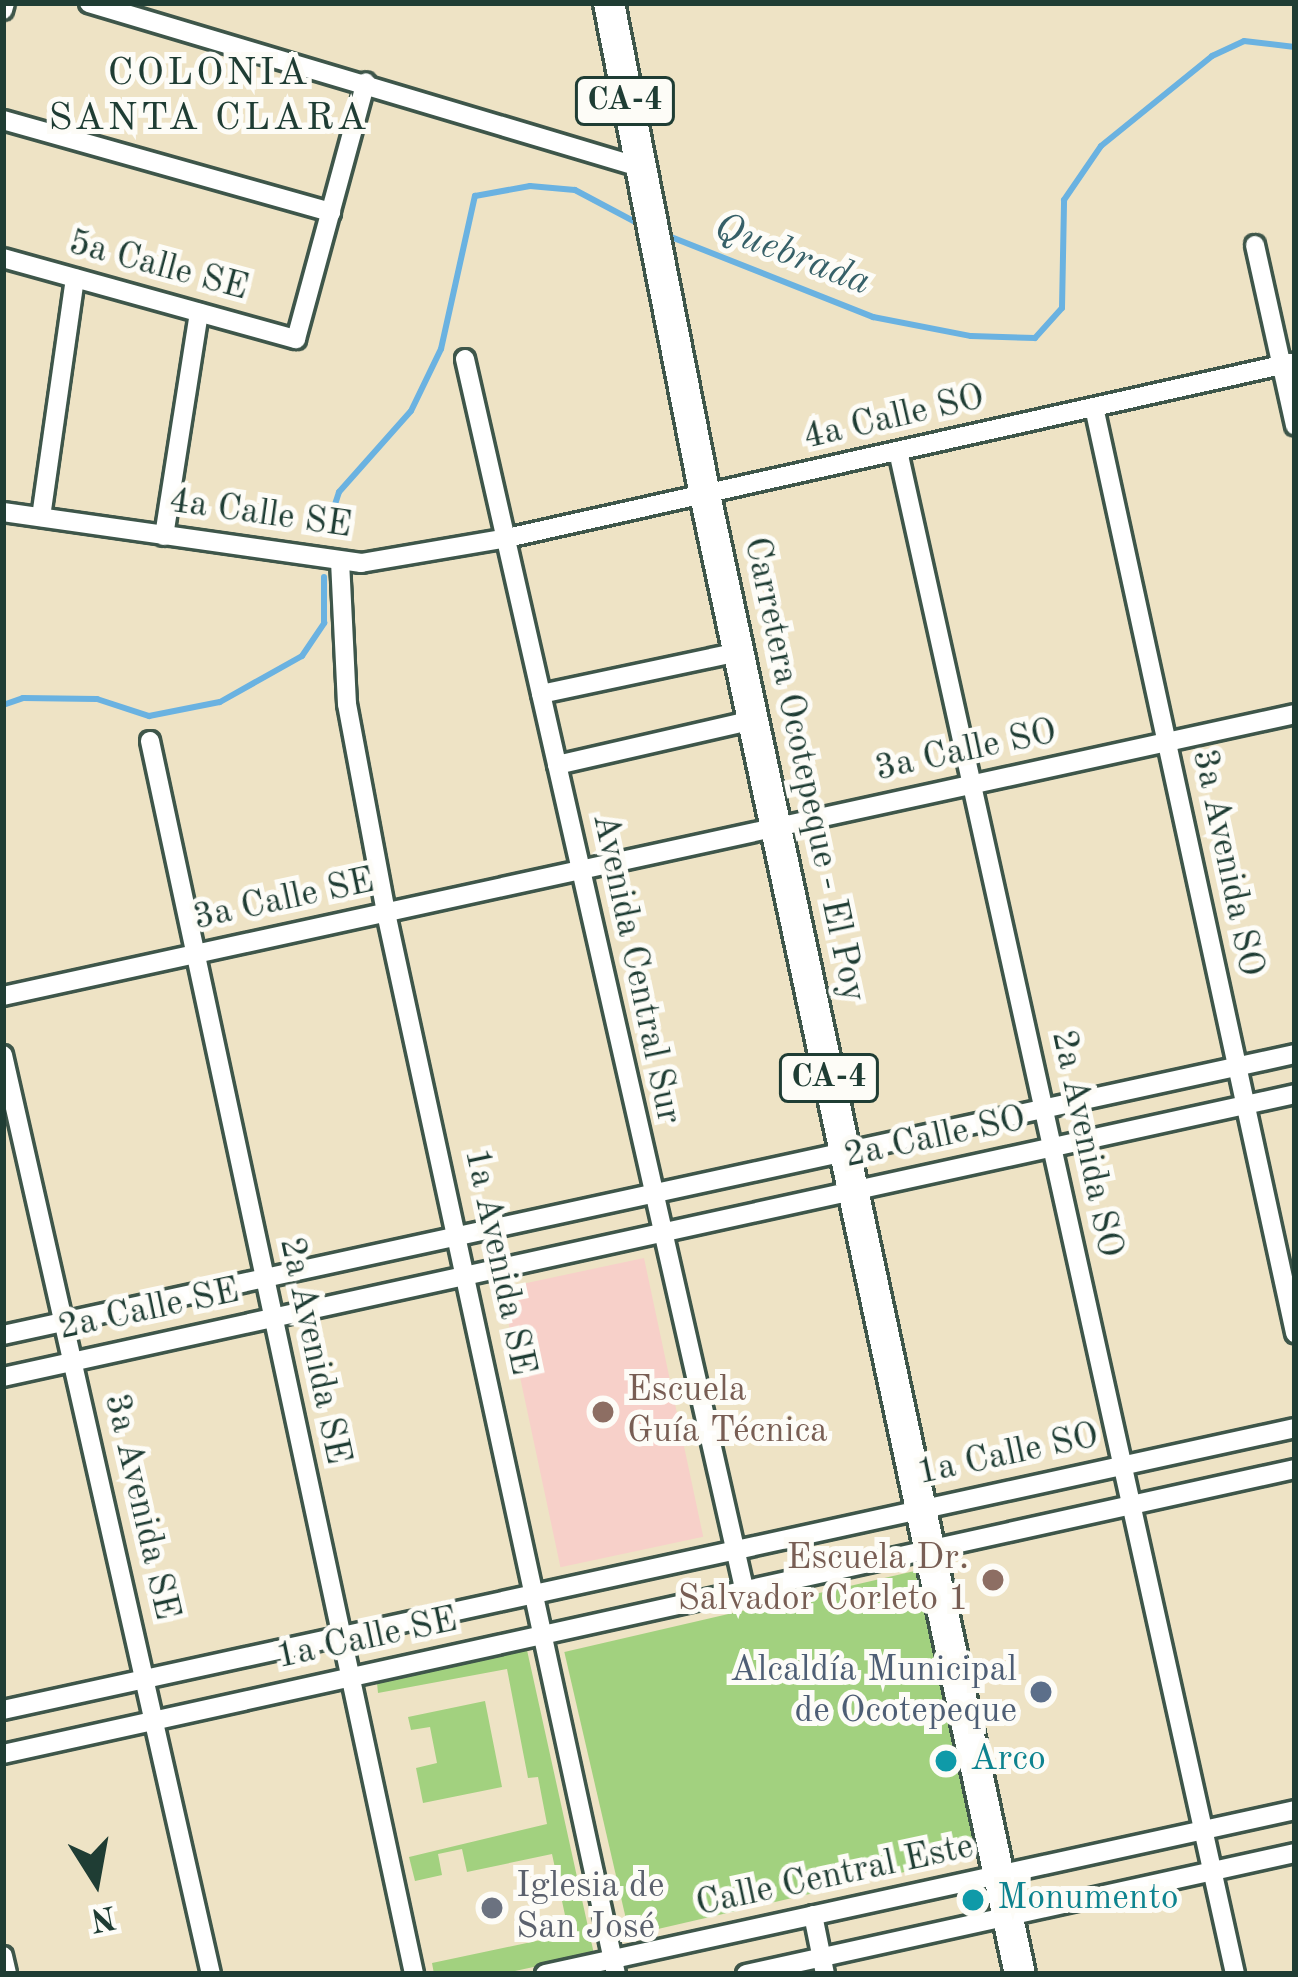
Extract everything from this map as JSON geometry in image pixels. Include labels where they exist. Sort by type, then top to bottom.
[{"type":"main road","name":"Carretera Ocotepeque - El Poy","points":[[604,4],[1020,1974]]},
{"type":"street","points":[[89,3],[636,166]]},
{"type":"street","points":[[3,120],[331,212],[366,82]]},
{"type":"street","name":"5a Calle SE","points":[[3,258],[296,339],[331,212]]},
{"type":"street","points":[[1255,245],[1288,363],[1295,426]]},
{"type":"street","points":[[41,517],[75,278]]},
{"type":"street","points":[[164,536],[199,313]]},
{"type":"street","name":"Avenida Central Sur","points":[[465,359],[745,1592]]},
{"type":"street","name":"4a Calle SO","points":[[507,538],[1288,363]]},
{"type":"street","name":"3a Avenida SO","points":[[1094,407],[1295,1333]]},
{"type":"street","name":"2a Avenida SO","points":[[898,452],[1235,1974]]},
{"type":"street","name":"4a Calle SE","points":[[3,512],[340,561],[507,538]]},
{"type":"street","name":"1a Avenida SE","points":[[340,561],[347,704],[386,913],[614,1967]]},
{"type":"street","points":[[541,694],[738,652]]},
{"type":"street","name":"3a Calle SO","points":[[580,870],[1295,714]]},
{"type":"street","points":[[557,765],[753,720]]},
{"type":"street","name":"2a Avenida SE","points":[[149,741],[414,1974]]},
{"type":"street","name":"3a Calle SE","points":[[3,996],[580,870]]},
{"type":"street","name":"2a Calle SO","points":[[651,1194],[1295,1054]]},
{"type":"street","name":"3a Avenida SE","points":[[3,1055],[211,1974]]},
{"type":"street","name":"2a Calle SO","points":[[660,1233],[1295,1094]]},
{"type":"street","name":"2a Calle SE","points":[[3,1335],[651,1194]]},
{"type":"street","name":"2a Calle SE","points":[[3,1377],[660,1233]]},
{"type":"street","name":"1a Calle SO","points":[[736,1550],[1295,1428]]},
{"type":"street","name":"1a Calle SO","points":[[745,1592],[1295,1469]]},
{"type":"street","name":"1a Calle SE","points":[[3,1710],[736,1550]]},
{"type":"street","name":"1a Calle SE","points":[[3,1754],[745,1592]]},
{"type":"street","name":"Calle Central Este","points":[[545,1974],[614,1967],[813,1915],[1295,1810]]},
{"type":"street","name":"Calle Central Este","points":[[746,1974],[823,1966],[1008,1916],[1295,1853]]},
{"type":"street","points":[[813,1915],[823,1966]]},
{"type":"street","points":[[3,1956],[7,1974]]},
{"type":"shaded area","name":"Escuela Guía Técnica","points":[[644,1258],[703,1537],[560,1567],[501,1288]]},
{"type":"green space","points":[[919,1570],[984,1854],[630,1935],[564,1652]]},
{"type":"green space","points":[[527,1650],[594,1954],[501,1974],[434,1974],[432,1963],[569,1934],[552,1854],[467,1872],[462,1849],[438,1854],[442,1875],[415,1881],[409,1857],[547,1824],[538,1777],[528,1778],[507,1669],[378,1693],[377,1683]]},
{"type":"green space","points":[[485,1701],[502,1787],[423,1803],[416,1768],[437,1763],[430,1727],[411,1730],[408,1717]]},
{"type":"waterway","name":"Quebrada","points":[[666,235],[873,317],[971,336],[1035,338],[1062,308],[1064,200],[1101,146],[1212,56],[1244,41],[1295,47]]},
{"type":"waterway","name":"Quebrada","points":[[326,532],[339,492],[411,411],[441,349],[475,196],[530,186],[575,190],[643,226]]},
{"type":"waterway","points":[[3,705],[23,698],[97,699],[149,716],[220,702],[302,656],[324,623],[324,577]]},
{"type":"place","name":"Escuela Guía Técnica","points":[[603,1412]]},
{"type":"place","name":"Escuela Dr. Salvador Corleto 1","points":[[993,1580]]},
{"type":"place","name":"Alcaldía Municipal de Ocotepeque","points":[[1041,1692]]},
{"type":"place","name":"Arco","points":[[946,1761]]},
{"type":"place","name":"Monumento","points":[[973,1900]]},
{"type":"place","name":"Iglesia de San José","points":[[492,1908]]},
{"type":"district","name":"COLONIA SANTA CLARA","points":[[209,98]]}]
